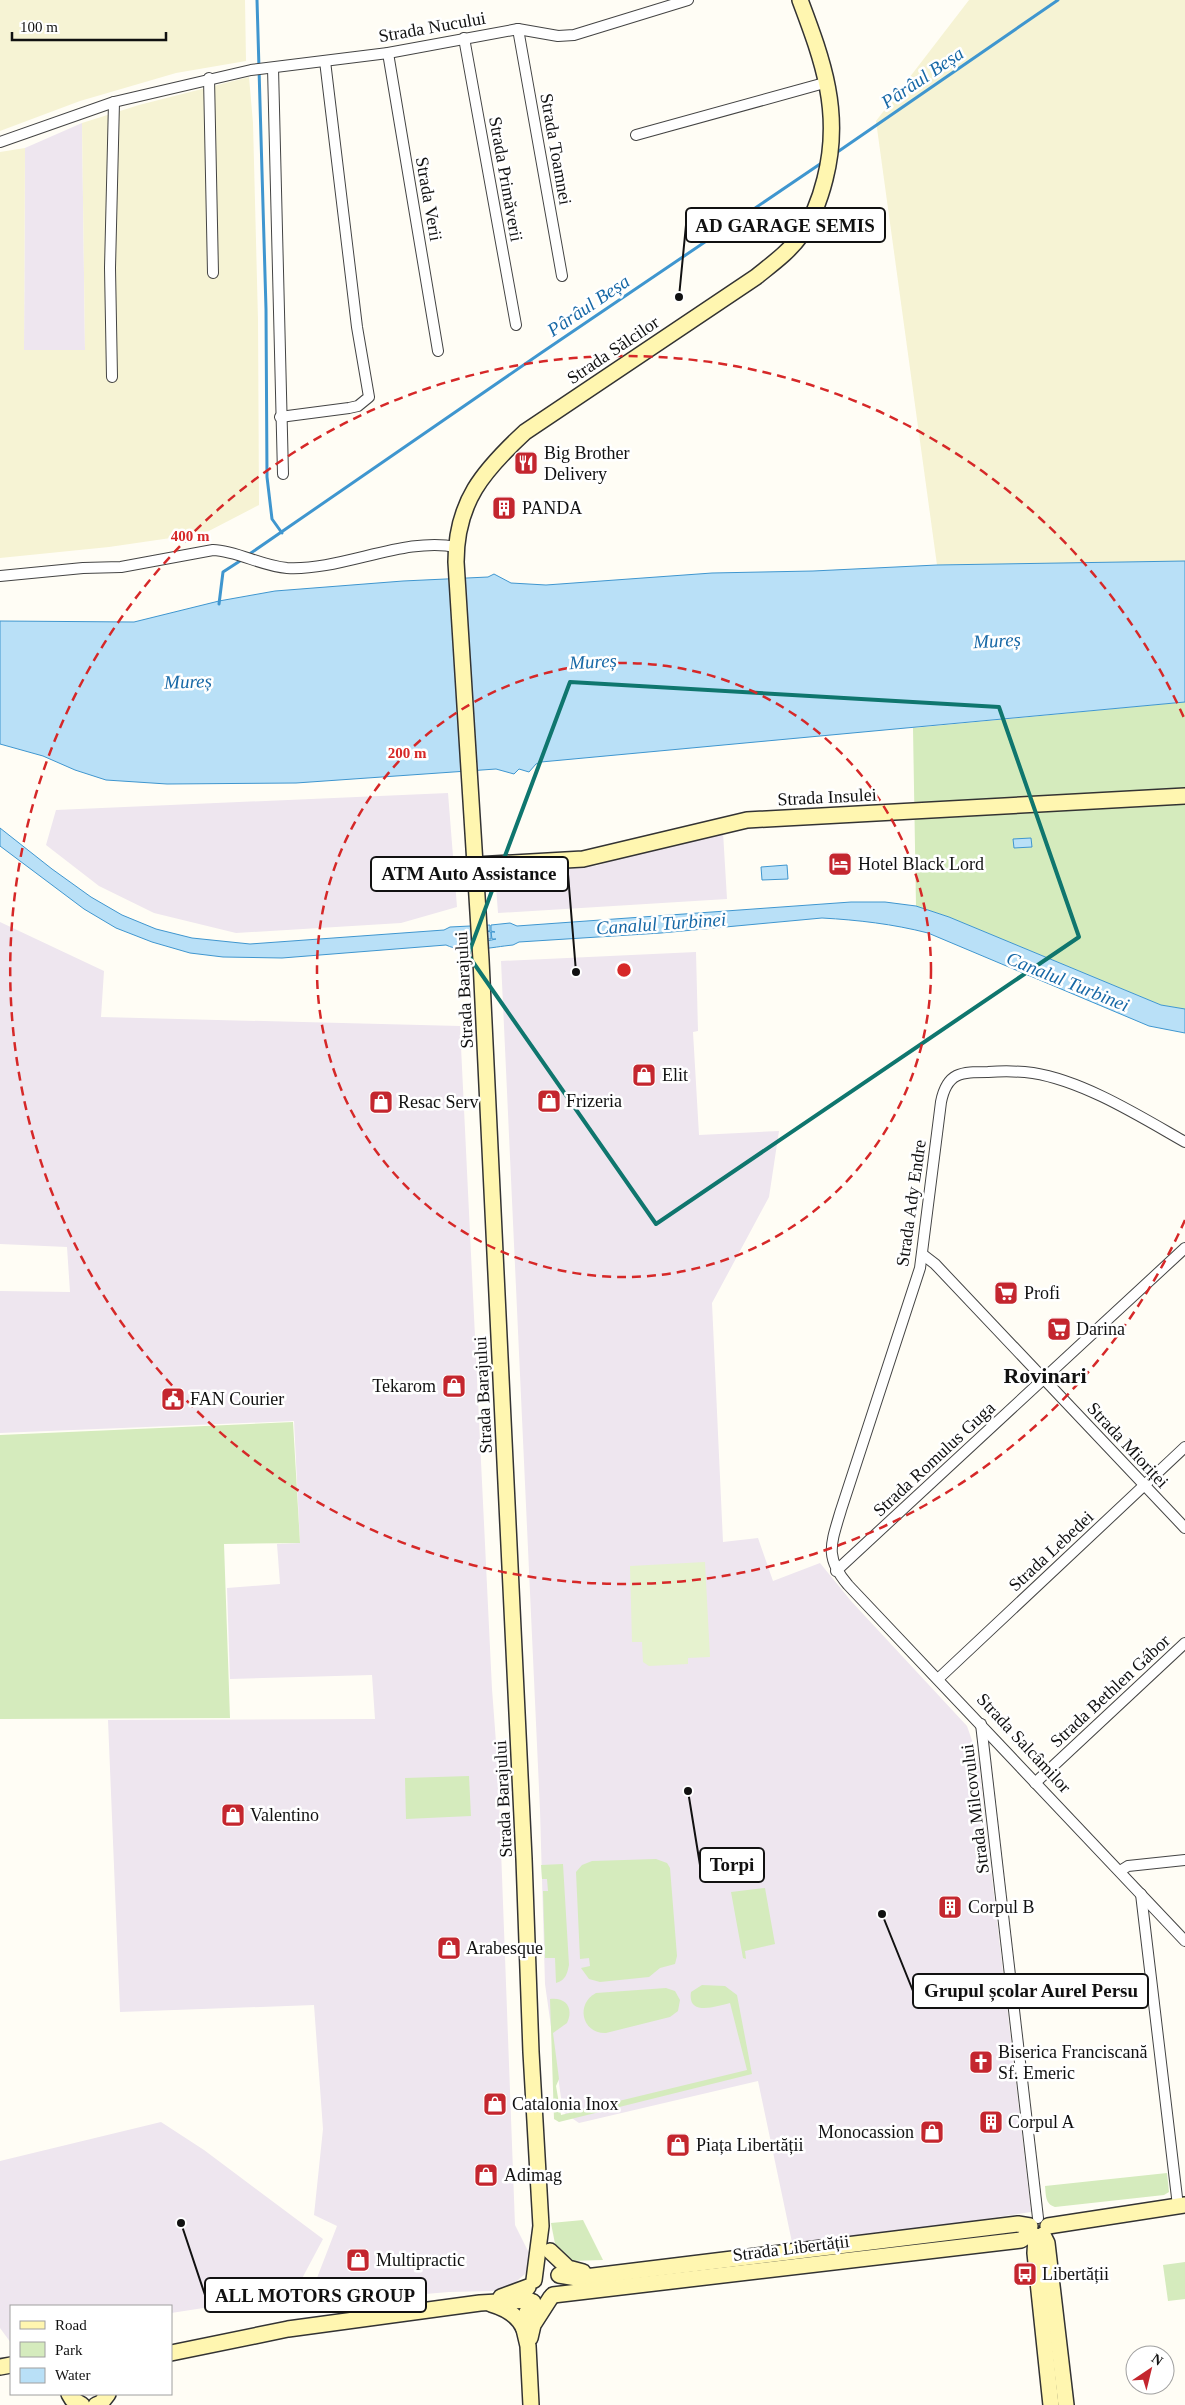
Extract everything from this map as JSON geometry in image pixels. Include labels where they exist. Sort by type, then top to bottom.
[{"type":"main road","name":"Strada Sălcilor","points":[[456,554],[463,512],[469,496],[477,482],[499,456],[525,432],[756,276],[782,256],[801,236],[821,196],[829,163],[833,128],[828,82],[800,0]]},
{"type":"main road","name":"Strada Barajului","points":[[456,554],[481,958],[524,1859],[531,2052],[541,2226],[524,2329]]},
{"type":"main road","name":"Strada Insulei","points":[[475,865],[583,859],[747,820],[1185,796]]},
{"type":"main road","name":"Strada Libertății","points":[[558,2274],[577,2278],[1018,2224],[1038,2229],[1182,2206]]},
{"type":"main road","name":"Strada Barajului","points":[[541,2226],[558,2274]]},
{"type":"main road","name":"Strada Libertății","points":[[531,2292],[544,2301],[552,2296],[1021,2240],[1038,2229]]},
{"type":"main road","points":[[1038,2229],[1035,2253],[1052,2351],[1066,2405]]},
{"type":"main road","points":[[550,2251],[568,2268],[580,2272],[610,2274]]},
{"type":"main road","points":[[172,2353],[288,2329],[483,2303],[531,2292],[547,2271],[558,2274],[561,2285],[533,2325],[528,2346]]},
{"type":"main road","points":[[483,2303],[509,2311],[518,2318],[524,2329],[528,2346],[531,2405]]},
{"type":"main road","points":[[1051,2405],[1052,2351]]},
{"type":"main road","points":[[70,2395],[76,2403],[82,2405]]},
{"type":"main road","points":[[96,2405],[107,2395]]},
{"type":"street","name":"Strada Nucului","points":[[0,142],[114,102],[209,78],[252,70],[388,53],[518,29],[558,36],[574,35],[688,0]]},
{"type":"street","name":"Strada Toamnei","points":[[518,29],[562,276]]},
{"type":"street","name":"Strada Primăverii","points":[[464,38],[516,325]]},
{"type":"street","name":"Strada Verii","points":[[388,53],[438,351]]},
{"type":"street","points":[[280,417],[348,408],[363,403],[369,393],[357,327],[325,61]]},
{"type":"street","points":[[270,69],[283,474]]},
{"type":"street","points":[[209,78],[213,273]]},
{"type":"street","points":[[636,135],[828,82]]},
{"type":"street","points":[[112,377],[110,268],[114,102]]},
{"type":"street","points":[[0,576],[82,568],[121,567],[213,550],[225,550],[285,568],[308,567],[348,561],[426,544],[456,554]]},
{"type":"street","name":"Strada Ady Endre","points":[[836,1571],[832,1562],[832,1538],[897,1335],[917,1281],[941,1102],[946,1086],[954,1076],[970,1072],[1007,1071],[1052,1078],[1116,1104],[1185,1142]]},
{"type":"street","name":"Strada Romulus Guga","points":[[836,1571],[1185,1248]]},
{"type":"street","name":"Strada Mioriței","points":[[922,1254],[935,1264],[1185,1528]]},
{"type":"street","name":"Strada Lebedei","points":[[938,1679],[1185,1446]]},
{"type":"street","name":"Strada Salcâmilor","points":[[836,1571],[1185,1941]]},
{"type":"street","name":"Strada Bethlen Gábor","points":[[1035,1783],[1185,1643]]},
{"type":"street","name":"Strada Milcovului","points":[[981,1724],[1024,2080],[1038,2229]]},
{"type":"street","points":[[1120,1871],[1128,1866],[1185,1860]]},
{"type":"street","points":[[1141,1894],[1182,2206]]},
{"type":"highlighted area","points":[[570,682],[999,707],[1079,937],[656,1224],[468,955]]},
{"type":"shaded area","points":[[0,0],[245,0],[246,61],[176,73],[80,101],[0,131]]},
{"type":"shaded area","points":[[969,0],[1185,0],[1185,561],[937,565],[876,121]]},
{"type":"shaded area","points":[[249,77],[253,123],[258,320],[259,505],[205,533],[109,547],[0,558],[0,152],[25,148],[24,350],[85,350],[82,123],[139,105]]},
{"type":"shaded area","points":[[82,123],[85,350],[24,350],[25,148]]},
{"type":"shaded area","points":[[448,793],[457,907],[401,923],[236,933],[154,913],[99,886],[46,845],[56,810]]},
{"type":"shaded area","points":[[723,832],[727,899],[498,913],[495,873],[596,866],[634,854]]},
{"type":"shaded area","points":[[0,922],[104,971],[101,1017],[460,1026],[492,1689],[498,1769],[515,2225],[532,2259],[525,2274],[511,2286],[493,2291],[449,2292],[307,2304],[337,2226],[314,2215],[323,2129],[314,2005],[120,2012],[108,1720],[375,1719],[372,1675],[230,1679],[227,1588],[280,1584],[277,1544],[300,1543],[294,1421],[0,1433],[0,1291],[70,1292],[67,1247],[0,1244]]},
{"type":"shaded area","points":[[696,952],[698,1031],[693,1032],[699,1135],[779,1131],[769,1197],[712,1303],[723,1542],[758,1538],[773,1581],[820,1563],[851,1601],[967,1726],[978,1758],[1031,2212],[793,2247],[758,2081],[579,2123],[563,2112],[545,1984],[540,1810],[501,961]]},
{"type":"shaded area","points":[[161,2122],[204,2150],[323,2239],[289,2303],[223,2305],[172,2313],[172,2305],[10,2305],[10,2342],[0,2328],[0,2161]]},
{"type":"green space","points":[[1185,702],[1185,1009],[1161,1005],[949,917],[916,906],[913,728]]},
{"type":"green space","points":[[293,1422],[300,1543],[224,1544],[230,1718],[0,1719],[0,1435]]},
{"type":"green space","points":[[705,1562],[710,1657],[688,1658],[688,1664],[649,1666],[643,1662],[642,1642],[632,1642],[630,1566]]},
{"type":"green space","points":[[469,1776],[471,1816],[406,1819],[405,1778]]},
{"type":"green space","points":[[656,1859],[667,1863],[670,1868],[677,1956],[675,1964],[660,1968],[649,1977],[600,1982],[589,1979],[581,1968],[590,1966],[589,1958],[580,1959],[576,1872],[582,1865],[592,1861]]},
{"type":"green space","points":[[563,1864],[569,1965],[567,1974],[556,1983],[555,1958],[545,1958],[543,1891],[548,1891],[547,1879],[542,1879],[541,1865]]},
{"type":"green space","points":[[765,1888],[775,1944],[745,1951],[746,1959],[743,1958],[731,1892]]},
{"type":"green space","points":[[702,1985],[725,1986],[737,1995],[752,2074],[559,2122],[554,2119],[550,1999],[564,2002],[569,2008],[570,2013],[567,2023],[553,2033],[559,2079],[556,2086],[561,2115],[747,2070],[730,2003],[704,2008],[694,2005],[691,2000],[691,1992]]},
{"type":"green space","points":[[666,1988],[675,1991],[680,2000],[678,2011],[670,2017],[606,2033],[591,2029],[584,2018],[585,2004],[596,1993]]},
{"type":"green space","points":[[1167,2173],[1169,2192],[1164,2195],[1055,2207],[1049,2204],[1046,2196],[1045,2186]]},
{"type":"green space","points":[[583,2220],[603,2260],[570,2261],[555,2244],[551,2223]]},
{"type":"green space","points":[[1185,2262],[1185,2299],[1168,2301],[1163,2265]]},
{"type":"water","name":"Mureș","points":[[1185,561],[1185,702],[541,762],[536,764],[529,772],[519,769],[514,774],[496,769],[296,783],[167,784],[106,780],[75,770],[43,756],[0,744],[0,621],[134,622],[219,601],[275,591],[403,581],[488,577],[494,574],[511,583],[546,585],[712,573],[813,571],[937,565]]},
{"type":"water","name":"Canalul Turbinei","points":[[0,828],[91,897],[122,915],[156,929],[192,938],[250,944],[490,925],[490,931],[486,931],[495,932],[491,931],[491,925],[510,923],[517,926],[851,902],[885,902],[916,906],[949,917],[1161,1005],[1185,1009],[1185,1033],[1149,1026],[928,933],[889,925],[849,920],[822,918],[661,933],[519,942],[513,945],[479,949],[453,948],[446,945],[282,958],[223,957],[190,953],[152,942],[116,928],[84,909],[0,846]]},
{"type":"water","points":[[1031,838],[1032,847],[1014,848],[1013,839]]},
{"type":"water","points":[[787,865],[788,879],[762,880],[761,867]]},
{"type":"waterway","points":[[257,0],[266,309],[267,477],[272,519],[282,533]]},
{"type":"waterway","name":"Pârâul Beșa","points":[[836,153],[1058,0]]},
{"type":"waterway","name":"Pârâul Beșa","points":[[248,555],[823,162]]},
{"type":"waterway","name":"Pârâul Beșa","points":[[219,604],[223,572],[243,559]]},
{"type":"place","name":"AD GARAGE SEMIS","points":[[679,297]]},
{"type":"place","name":"Big Brother Delivery","points":[[526,463]]},
{"type":"place","name":"PANDA","points":[[504,508]]},
{"type":"place","name":"Hotel Black Lord","points":[[840,864]]},
{"type":"place","name":"ATM Auto Assistance","points":[[576,972]]},
{"type":"place","name":"Elit","points":[[644,1075]]},
{"type":"place","name":"Frizeria","points":[[549,1101]]},
{"type":"place","name":"Resac Serv","points":[[381,1102]]},
{"type":"place","name":"Profi","points":[[1006,1293]]},
{"type":"place","name":"Darina","points":[[1059,1329]]},
{"type":"place","name":"Tekarom","points":[[454,1386]]},
{"type":"place","name":"FAN Courier","points":[[173,1399]]},
{"type":"place","name":"Torpi","points":[[688,1791]]},
{"type":"place","name":"Valentino","points":[[233,1815]]},
{"type":"place","name":"Corpul B","points":[[950,1907]]},
{"type":"place","name":"Grupul școlar Aurel Persu","points":[[882,1914]]},
{"type":"place","name":"Arabesque","points":[[449,1948]]},
{"type":"place","name":"Biserica Franciscană Sf. Emeric","points":[[981,2062]]},
{"type":"place","name":"Catalonia Inox","points":[[495,2104]]},
{"type":"place","name":"Corpul A","points":[[991,2122]]},
{"type":"place","name":"Monocassion","points":[[932,2132]]},
{"type":"place","name":"Piața Libertății","points":[[678,2145]]},
{"type":"place","name":"Adimag","points":[[486,2175]]},
{"type":"place","name":"ALL MOTORS GROUP","points":[[181,2223]]},
{"type":"place","name":"Multipractic","points":[[358,2260]]},
{"type":"place","name":"Libertății","points":[[1025,2274]]},
{"type":"district","name":"Rovinari","points":[[1045,1375]]}]
